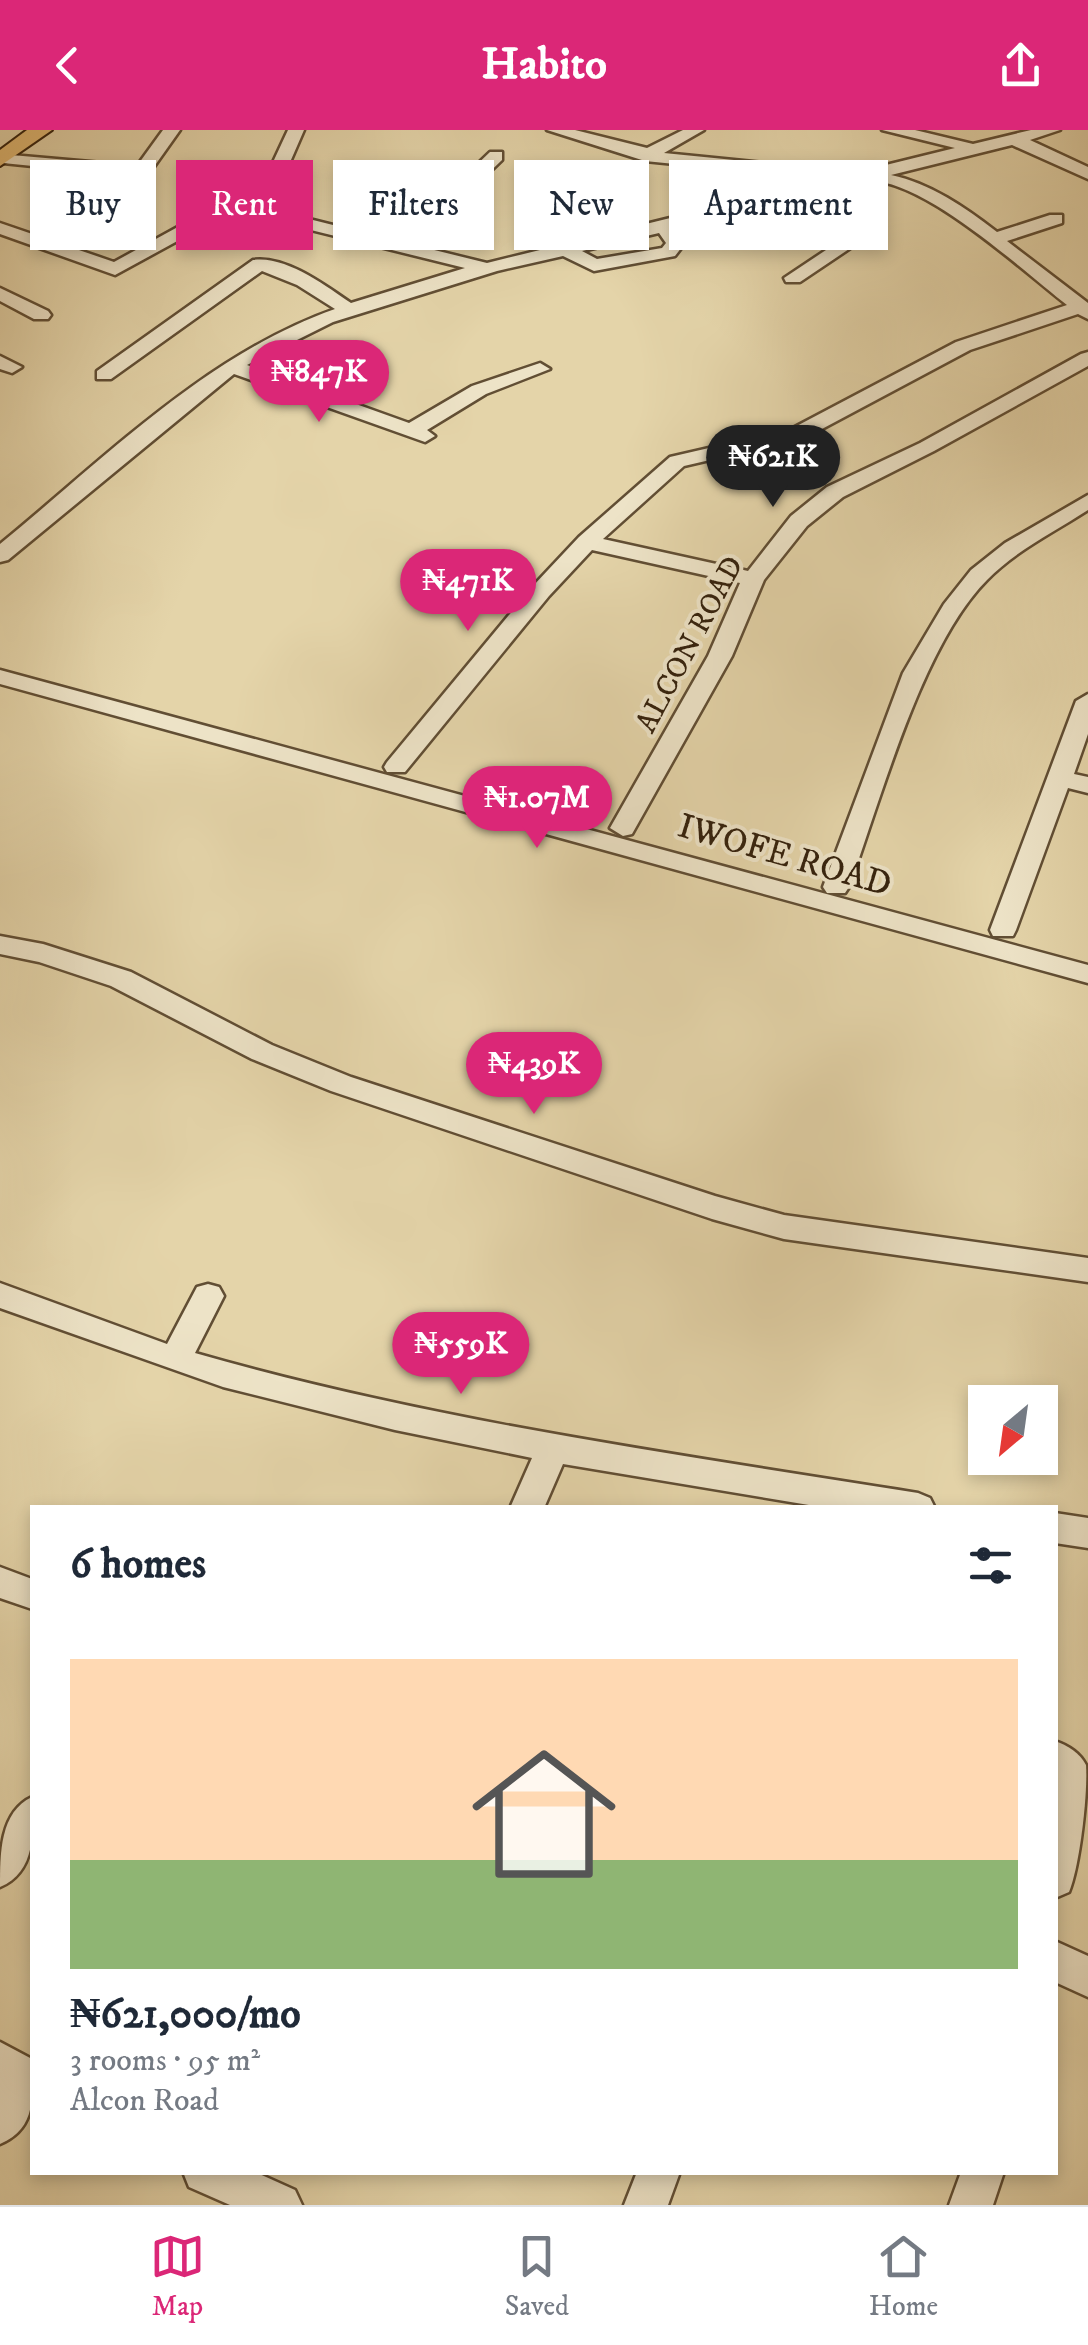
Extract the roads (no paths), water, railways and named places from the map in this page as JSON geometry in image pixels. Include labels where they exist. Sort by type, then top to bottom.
[{"type":"main road","points":[[1,159],[41,130]]},
{"type":"street","points":[[150,160],[172,130]]},
{"type":"street","points":[[282,160],[296,130]]},
{"type":"street","points":[[555,130],[645,156],[673,160]]},
{"type":"street","points":[[645,156],[696,130]]},
{"type":"street","points":[[895,130],[973,147]]},
{"type":"street","points":[[888,168],[1052,130]]},
{"type":"street","points":[[1013,139],[1088,174]]},
{"type":"street","points":[[492,160],[496,156]]},
{"type":"street","points":[[1,159],[30,162]]},
{"type":"street","points":[[888,180],[924,192],[994,239],[1085,310]]},
{"type":"street","points":[[994,239],[1056,219]]},
{"type":"street","points":[[0,554],[257,349],[350,310],[488,269],[669,226]]},
{"type":"street","points":[[0,228],[115,269],[176,235]]},
{"type":"street","points":[[417,250],[488,269]]},
{"type":"street","points":[[793,278],[839,250]]},
{"type":"street","points":[[104,375],[260,264],[319,289],[350,310]]},
{"type":"street","points":[[0,294],[41,315]]},
{"type":"street","points":[[396,767],[495,643],[588,542],[677,462],[798,434],[882,394],[962,346],[1085,310]]},
{"type":"street","name":"ALCON ROAD","points":[[623,828],[720,656],[753,579],[778,543],[817,503],[1088,358]]},
{"type":"street","points":[[231,366],[418,434],[479,390],[540,369]]},
{"type":"street","points":[[836,887],[915,674],[956,604],[980,575],[1013,548],[1088,501]]},
{"type":"street","points":[[588,542],[753,579]]},
{"type":"street","name":"IWOFE ROAD","points":[[0,659],[1088,954]]},
{"type":"street","name":"IWOFE ROAD","points":[[0,677],[1088,974]]},
{"type":"street","points":[[1003,930],[1088,701]]},
{"type":"street","points":[[1059,778],[1088,785]]},
{"type":"street","points":[[0,945],[44,953],[121,979],[262,1052],[341,1084],[712,1207],[784,1227],[1088,1270]]},
{"type":"street","points":[[0,1295],[221,1374],[390,1415],[554,1447],[900,1505]]},
{"type":"street","points":[[176,1358],[208,1296]]},
{"type":"street","points":[[528,1505],[554,1447]]},
{"type":"street","points":[[1058,1528],[1088,1533]]},
{"type":"street","points":[[0,1582],[30,1593]]},
{"type":"street","points":[[1058,1761],[1071,1774],[1075,1802],[1058,1867]]},
{"type":"street","points":[[0,1868],[30,1818]]},
{"type":"street","points":[[1058,1962],[1088,1977]]},
{"type":"street","points":[[0,2063],[30,2081]]},
{"type":"street","points":[[0,2123],[30,2085]]},
{"type":"street","points":[[211,2175],[280,2205]]},
{"type":"street","points":[[646,2205],[658,2175]]},
{"type":"street","points":[[971,2205],[982,2175]]}]
